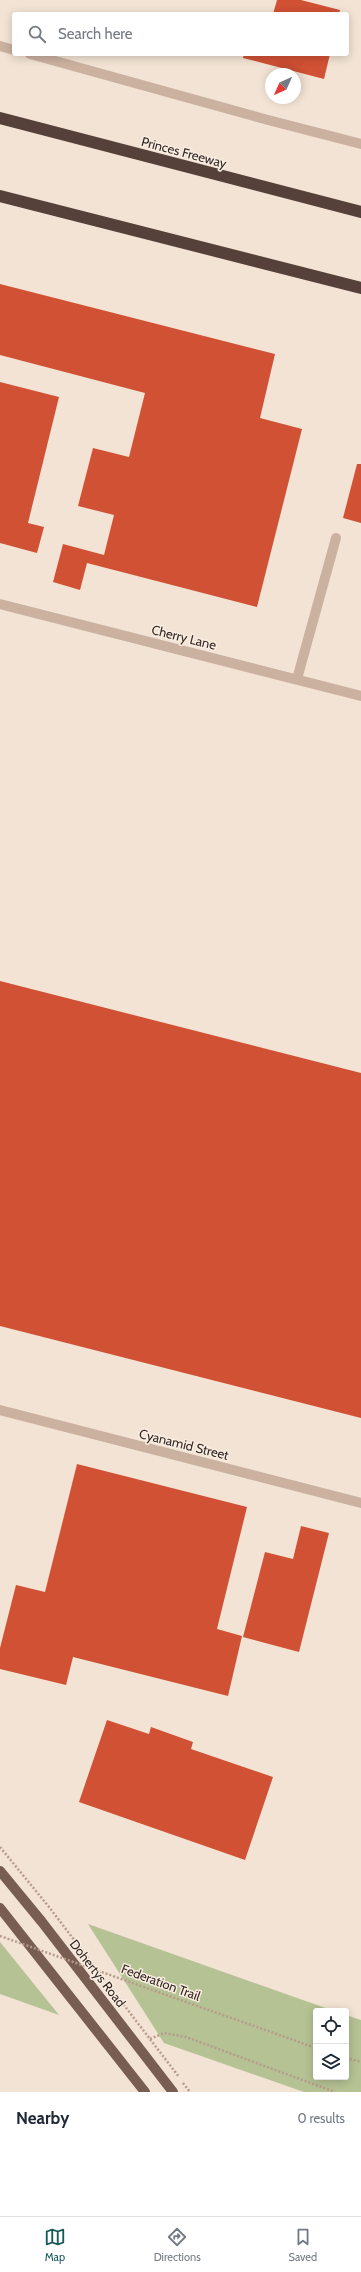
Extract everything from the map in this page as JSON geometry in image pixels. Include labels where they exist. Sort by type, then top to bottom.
[{"type":"highway","name":"Princes Freeway","points":[[0,118],[361,212]]},
{"type":"highway","points":[[0,196],[361,288]]},
{"type":"main road","name":"Dohertys Road","points":[[0,1871],[47,1928],[173,2092]]},
{"type":"main road","points":[[0,1908],[145,2092]]},
{"type":"street","points":[[0,46],[12,49]]},
{"type":"street","points":[[37,56],[268,120],[361,144]]},
{"type":"street","points":[[297,679],[336,538]]},
{"type":"street","name":"Cherry Lane","points":[[0,604],[361,696]]},
{"type":"street","name":"Cyanamid Street","points":[[0,1410],[361,1503]]},
{"type":"path","points":[[0,1847],[190,2092]]},
{"type":"path","name":"Federation Trail","points":[[0,1936],[313,2047]]},
{"type":"path","points":[[150,2039],[164,2033],[186,2037],[335,2092]]},
{"type":"path","points":[[349,2059],[361,2062]]},
{"type":"green space","points":[[88,1924],[326,2008],[313,2008],[313,2080],[349,2080],[349,2016],[361,2020],[361,2092],[304,2092],[164,2043]]},
{"type":"green space","points":[[0,1942],[59,2015],[0,1994]]},
{"type":"building","points":[[277,0],[301,0],[340,10],[340,12],[274,12]]},
{"type":"building","points":[[244,56],[330,56],[324,79],[301,73],[301,68],[282,68],[243,58]]},
{"type":"building","points":[[0,284],[275,354],[260,418],[302,429],[257,607],[87,563],[80,590],[53,582],[63,544],[104,555],[114,515],[78,506],[93,448],[129,457],[145,393],[0,355]]},
{"type":"building","points":[[0,382],[59,397],[28,523],[44,527],[37,553],[0,543]]},
{"type":"building","points":[[357,464],[361,464],[361,523],[343,518]]},
{"type":"building","points":[[0,981],[361,1073],[361,1418],[0,1326]]},
{"type":"building","points":[[77,1464],[247,1507],[217,1629],[242,1636],[228,1696],[73,1657],[66,1685],[0,1669],[0,1648],[16,1585],[45,1592]]},
{"type":"building","points":[[301,1526],[329,1533],[299,1652],[243,1637],[265,1552],[293,1559]]},
{"type":"building","points":[[107,1720],[149,1734],[151,1727],[193,1742],[191,1749],[273,1777],[245,1860],[79,1802]]}]
